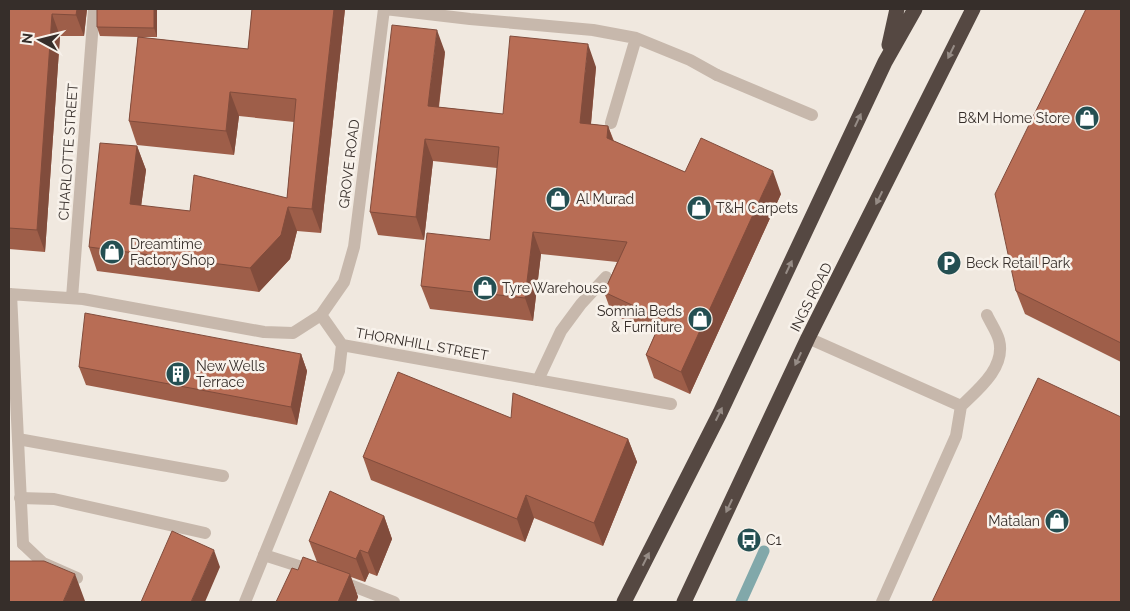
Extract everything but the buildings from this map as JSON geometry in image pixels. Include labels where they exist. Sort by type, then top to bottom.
[{"type":"highway","points":[[885,62],[897,9]]},
{"type":"highway","points":[[624,602],[720,413],[885,62],[915,9]]},
{"type":"highway","name":"INGS ROAD","points":[[684,602],[808,338],[973,9]]},
{"type":"street","name":"CHARLOTTE STREET","points":[[72,298],[94,9]]},
{"type":"street","points":[[385,9],[593,30],[636,38],[812,115]]},
{"type":"street","name":"GROVE ROAD","points":[[321,315],[344,282],[354,247],[385,9]]},
{"type":"street","points":[[611,123],[636,38]]},
{"type":"street","points":[[538,380],[561,331],[581,304],[606,278]]},
{"type":"street","points":[[77,578],[43,563],[23,544],[10,294],[83,299],[264,332],[293,333],[321,315]]},
{"type":"street","name":"THORNHILL STREET","points":[[321,315],[342,345],[672,404]]},
{"type":"street","points":[[882,602],[956,436],[961,406],[986,382],[1000,356],[999,340],[986,315]]},
{"type":"street","points":[[808,338],[961,406]]},
{"type":"street","points":[[245,602],[339,371],[342,345]]},
{"type":"street","points":[[18,439],[222,476]]},
{"type":"street","points":[[20,498],[54,499],[205,533]]},
{"type":"street","points":[[264,555],[394,602]]},
{"type":"waterway","points":[[741,602],[764,551]]},
{"type":"place","name":"B&M Home Store","points":[[1087,118]]},
{"type":"place","name":"Al Murad","points":[[558,199]]},
{"type":"place","name":"T&H Carpets","points":[[699,208]]},
{"type":"place","name":"Dreamtime Factory Shop","points":[[112,252]]},
{"type":"place","name":"Beck Retail Park","points":[[949,263]]},
{"type":"place","name":"Tyre Warehouse","points":[[485,288]]},
{"type":"place","name":"Somnia Beds & Furniture","points":[[700,319]]},
{"type":"place","name":"New Wells Terrace","points":[[178,374]]},
{"type":"place","name":"Matalan","points":[[1057,521]]},
{"type":"place","name":"C1","points":[[749,540]]}]
